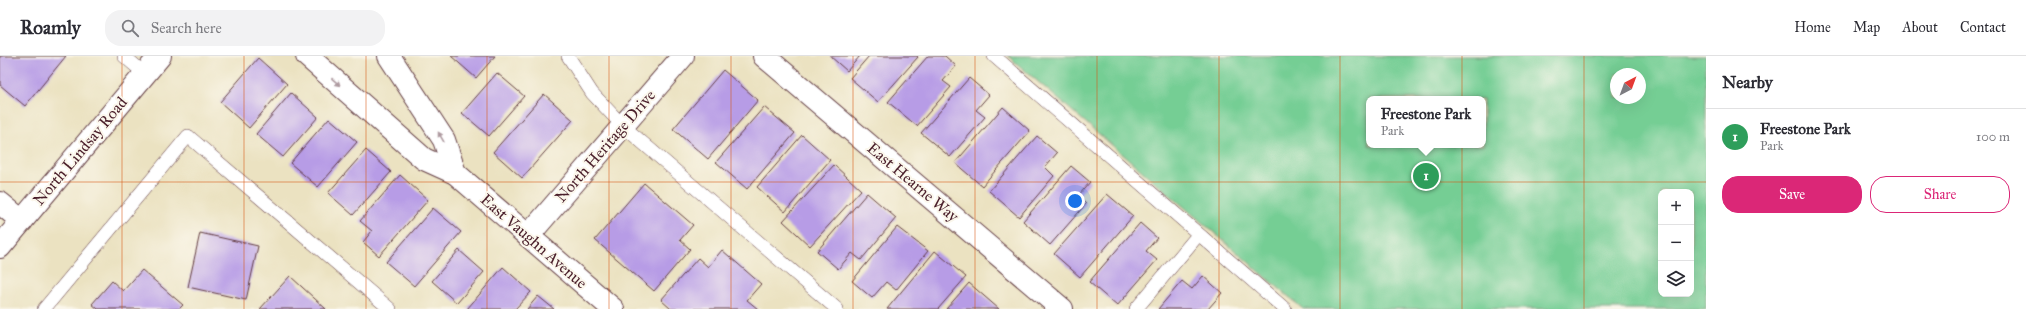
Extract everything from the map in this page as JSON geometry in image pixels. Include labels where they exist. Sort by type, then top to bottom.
[{"type":"street","name":"North Lindsay Road","points":[[0,247],[160,56]]},
{"type":"street","name":"East Vaughn Avenue","points":[[307,56],[424,159],[455,173],[613,309]]},
{"type":"street","points":[[389,56],[444,140],[455,173]]},
{"type":"street","name":"North Heritage Drive","points":[[528,236],[683,56]]},
{"type":"street","name":"East Hearne Way","points":[[764,56],[1062,309]]},
{"type":"street","points":[[0,203],[22,221]]},
{"type":"lane","points":[[124,56],[145,74]]},
{"type":"lane","points":[[568,56],[592,93],[623,126],[837,309]]},
{"type":"lane","points":[[994,56],[1198,235],[1285,309]]},
{"type":"lane","points":[[44,309],[188,136],[390,309]]},
{"type":"lane","points":[[1136,309],[1198,235]]},
{"type":"green space","points":[[1008,56],[1706,56],[1706,309],[1303,309]]},
{"type":"building","points":[[0,56],[66,56],[25,106],[0,85]]},
{"type":"building","points":[[451,56],[495,56],[476,78]]},
{"type":"building","points":[[830,56],[860,56],[847,71]]},
{"type":"building","points":[[869,56],[918,57],[878,102],[850,78]]},
{"type":"building","points":[[928,56],[945,56],[956,66],[943,81],[951,87],[917,126],[888,102]]},
{"type":"building","points":[[258,58],[287,84],[249,128],[220,102]]},
{"type":"building","points":[[723,70],[758,100],[708,159],[673,129]]},
{"type":"building","points":[[497,73],[524,96],[489,136],[462,113]]},
{"type":"building","points":[[969,78],[989,95],[976,110],[985,117],[950,157],[921,133]]},
{"type":"building","points":[[291,93],[318,117],[283,157],[256,134]]},
{"type":"building","points":[[544,94],[573,120],[522,178],[493,152]]},
{"type":"building","points":[[764,107],[795,133],[747,189],[716,162]]},
{"type":"building","points":[[1003,107],[1030,131],[982,186],[955,163]]},
{"type":"building","points":[[329,118],[357,142],[318,187],[290,163]]},
{"type":"building","points":[[802,135],[830,160],[785,212],[757,187]]},
{"type":"building","points":[[1037,136],[1057,153],[1045,167],[1054,176],[1019,217],[989,191]]},
{"type":"building","points":[[366,150],[391,172],[353,215],[328,193]]},
{"type":"building","points":[[834,165],[861,190],[810,246],[783,221]]},
{"type":"building","points":[[1071,166],[1090,182],[1078,196],[1086,204],[1050,245],[1023,221]]},
{"type":"building","points":[[400,175],[428,200],[379,256],[363,242],[372,231],[360,221]]},
{"type":"building","points":[[644,183],[693,225],[680,240],[690,249],[654,291],[595,240]]},
{"type":"building","points":[[867,193],[896,218],[861,260],[852,253],[838,269],[817,251]]},
{"type":"building","points":[[1107,194],[1133,216],[1080,277],[1054,254]]},
{"type":"building","points":[[433,208],[461,232],[414,286],[386,262]]},
{"type":"building","points":[[1140,223],[1157,238],[1146,251],[1157,260],[1117,306],[1089,282]]},
{"type":"building","points":[[897,227],[928,251],[896,290],[886,282],[872,298],[852,281]]},
{"type":"building","points":[[200,233],[258,246],[246,300],[188,287]]},
{"type":"building","points":[[459,250],[484,272],[457,303],[432,281]]},
{"type":"building","points":[[722,250],[761,284],[747,300],[758,309],[671,309],[661,300],[698,258],[708,267]]},
{"type":"building","points":[[935,251],[966,277],[938,309],[887,309]]},
{"type":"building","points":[[503,267],[531,292],[515,309],[467,309]]},
{"type":"building","points":[[142,270],[183,305],[179,309],[98,309],[92,304],[112,281],[123,291]]},
{"type":"building","points":[[290,276],[326,309],[260,309]]},
{"type":"building","points":[[1203,276],[1222,293],[1208,309],[1158,309],[1182,281],[1192,289]]},
{"type":"building","points":[[969,283],[999,309],[946,309]]},
{"type":"building","points":[[538,296],[554,309],[527,309]]},
{"type":"place","name":"Freestone Park","points":[[1426,176]]}]
